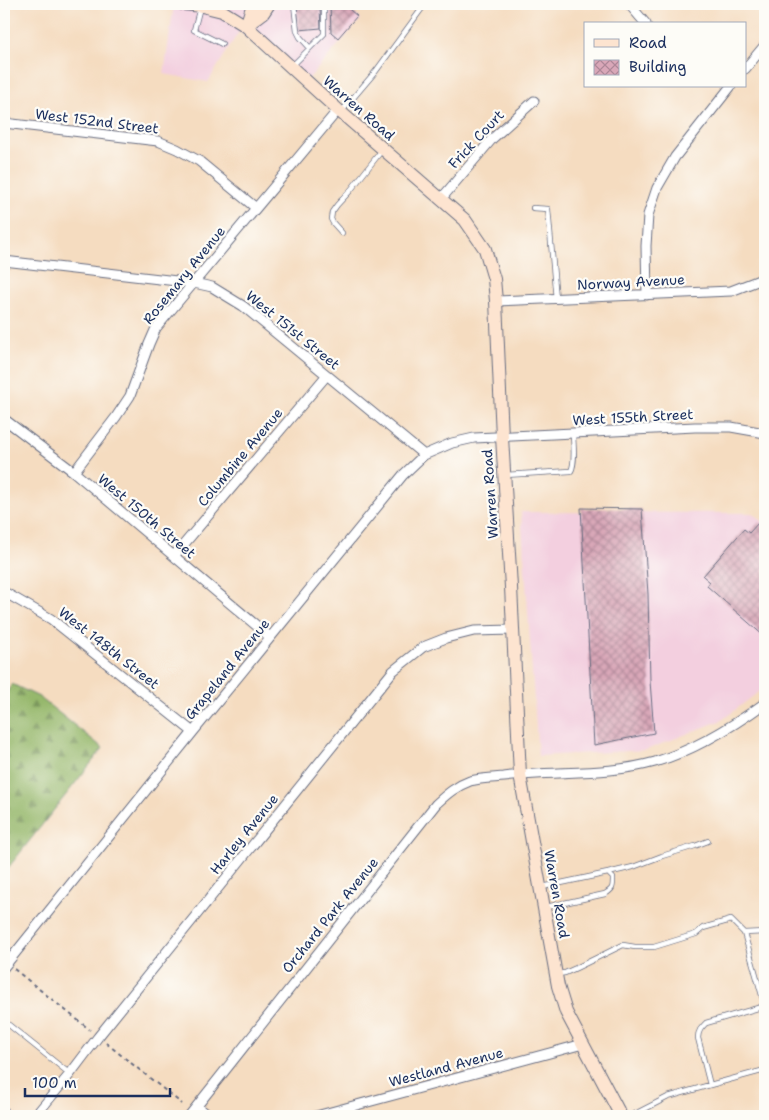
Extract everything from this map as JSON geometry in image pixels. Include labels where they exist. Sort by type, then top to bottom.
[{"type":"main road","name":"Warren Road","points":[[184,4],[228,13],[246,26],[465,220],[485,249],[494,280],[496,301],[520,774],[558,986],[566,1012],[621,1116]]},
{"type":"main road","points":[[246,26],[252,7],[255,4]]},
{"type":"main road","points":[[246,26],[263,13],[269,4]]},
{"type":"street","points":[[629,4],[644,22]]},
{"type":"street","points":[[746,68],[765,45]]},
{"type":"street","points":[[647,295],[646,246],[648,215],[657,188],[675,157],[727,88]]},
{"type":"street","name":"Frick Court","points":[[442,199],[492,139],[534,101]]},
{"type":"street","name":"Rosemary Avenue","points":[[74,472],[130,396],[156,328],[340,111]]},
{"type":"street","name":"West 152nd Street","points":[[4,123],[158,141],[177,148],[199,161],[256,208]]},
{"type":"street","name":"West 151st Street","points":[[4,261],[194,283],[212,287],[243,306],[424,455]]},
{"type":"street","name":"Norway Avenue","points":[[496,301],[731,291],[757,282],[765,277]]},
{"type":"street","name":"Columbine Avenue","points":[[174,556],[327,375]]},
{"type":"street","name":"West 150th Street","points":[[4,419],[74,472],[270,638]]},
{"type":"street","name":"West 155th Street","points":[[502,437],[695,427],[731,427],[765,433]]},
{"type":"street","name":"Grapeland Avenue","points":[[4,967],[403,475],[424,455],[452,443],[474,438],[502,437]]},
{"type":"street","name":"West 148th Street","points":[[4,592],[50,619],[193,732]]},
{"type":"street","name":"Harley Avenue","points":[[35,1116],[393,671],[423,646],[446,638],[474,631],[513,630]]},
{"type":"street","name":"Orchard Park Avenue","points":[[189,1116],[436,804],[450,791],[471,781],[520,774],[619,769],[654,762],[686,750],[715,736],[765,704]]},
{"type":"street","name":"Westland Avenue","points":[[316,1116],[336,1114],[583,1044]]},
{"type":"street","points":[[197,1106],[209,1116]]},
{"type":"lane","points":[[294,4],[297,31],[310,48]]},
{"type":"lane","points":[[291,67],[324,34],[323,4]]},
{"type":"lane","points":[[200,6],[194,30],[222,44]]},
{"type":"lane","points":[[340,111],[376,71],[423,7]]},
{"type":"lane","points":[[342,233],[332,223],[332,212],[383,149]]},
{"type":"lane","points":[[533,208],[548,209],[556,299]]},
{"type":"lane","points":[[504,475],[571,471],[574,461],[573,433]]},
{"type":"lane","points":[[541,888],[633,867],[708,840]]},
{"type":"lane","points":[[544,907],[605,894],[613,887],[613,878],[608,873]]},
{"type":"lane","points":[[556,974],[576,968],[623,945],[654,947],[696,934],[703,928],[731,920],[744,933],[765,1006],[706,1023],[698,1032],[710,1085]]},
{"type":"lane","points":[[744,933],[765,932]]},
{"type":"lane","points":[[4,1021],[70,1074]]},
{"type":"lane","points":[[631,1116],[668,1098],[765,1070]]},
{"type":"path","points":[[13,969],[90,1030]]},
{"type":"path","points":[[104,1042],[182,1104]]},
{"type":"shaded area","points":[[174,4],[344,4],[361,19],[303,85],[240,30],[208,82],[164,74]]},
{"type":"shaded area","points":[[521,512],[752,513],[765,523],[765,687],[722,720],[646,750],[538,756]]},
{"type":"green space","points":[[12,684],[39,697],[103,748],[4,873],[4,697]]},
{"type":"building","points":[[297,4],[311,4],[320,9],[321,28],[299,30]]},
{"type":"building","points":[[330,4],[343,4],[357,16],[338,38],[331,32]]},
{"type":"building","points":[[581,508],[642,509],[648,594],[650,681],[654,733],[594,745]]},
{"type":"building","points":[[759,522],[765,528],[765,637],[707,586],[710,582],[703,576],[744,529],[749,533]]}]
